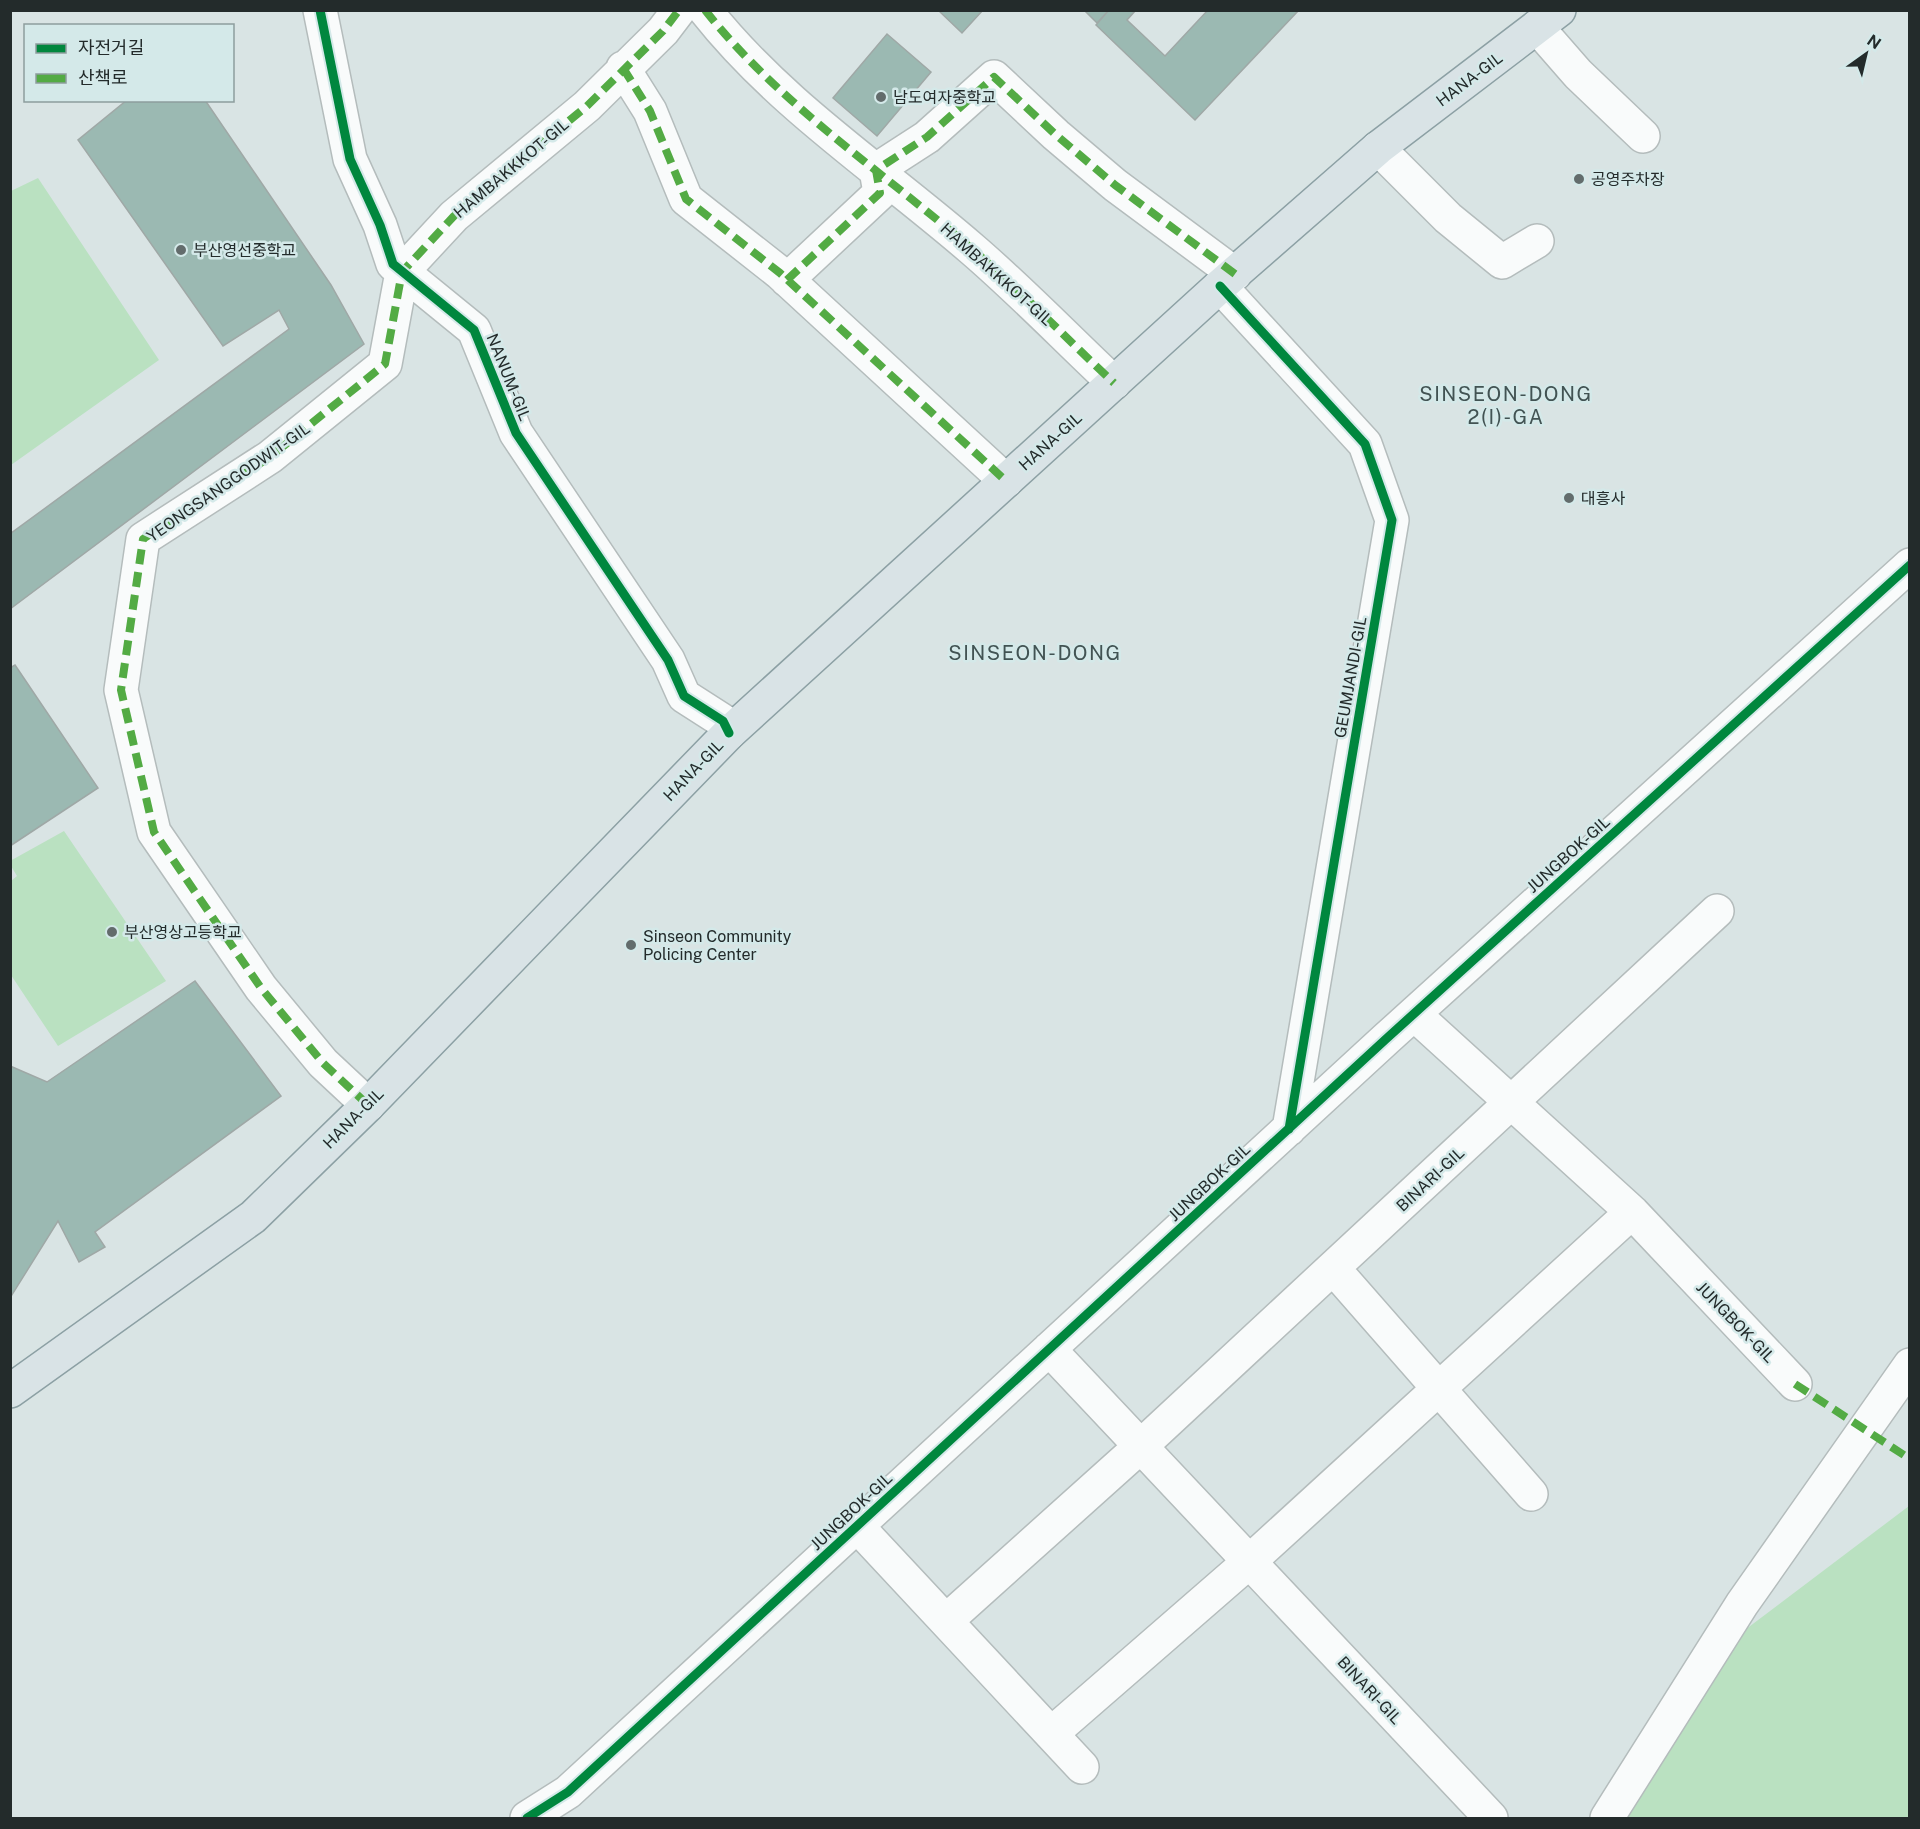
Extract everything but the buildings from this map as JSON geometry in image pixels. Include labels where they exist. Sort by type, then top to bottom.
[{"type":"main road","name":"HANA-GIL","points":[[10,1391],[253,1216],[368,1104],[729,733],[1227,280],[1378,148],[1548,19]]},
{"type":"street","name":"NANUM-GIL","points":[[320,10],[350,159],[380,225],[393,264],[474,330],[516,433],[668,660],[684,696],[723,721],[729,733]]},
{"type":"street","name":"HAMBAKKKOT-GIL","points":[[402,272],[454,216],[586,106],[663,31],[679,10]]},
{"type":"street","name":"HAMBAKKKOT-GIL","points":[[705,10],[732,44],[808,117],[973,250],[1114,383]]},
{"type":"street","points":[[1548,19],[1578,74],[1643,136]]},
{"type":"street","points":[[623,68],[650,111],[686,199],[787,280],[1006,481]]},
{"type":"street","name":"GEUMJANDI-GIL","points":[[876,170],[927,137],[994,77],[1056,135],[1227,280],[1365,444],[1392,520],[1288,1129]]},
{"type":"street","points":[[1378,148],[1448,218],[1502,262],[1537,241]]},
{"type":"street","points":[[787,280],[879,193],[876,170]]},
{"type":"street","name":"YEONGSANGGODWIT-GIL","points":[[368,1104],[323,1063],[261,988],[154,832],[121,690],[143,539],[270,457],[385,364],[402,272]]},
{"type":"street","name":"JUNGBOK-GIL","points":[[527,1818],[568,1792],[1288,1129],[1910,565]]},
{"type":"street","name":"BINARI-GIL","points":[[946,1622],[1141,1446],[1717,911]]},
{"type":"street","name":"JUNGBOK-GIL","points":[[1414,1014],[1510,1104],[1632,1212],[1795,1384]]},
{"type":"street","points":[[1051,1734],[1250,1561],[1632,1212]]},
{"type":"street","points":[[1333,1268],[1531,1494]]},
{"type":"street","name":"BINARI-GIL","points":[[1049,1349],[1491,1818]]},
{"type":"street","points":[[1607,1818],[1742,1604],[1910,1365]]},
{"type":"street","points":[[857,1526],[1082,1767]]},
{"type":"green space","points":[[38,178],[159,360],[11,465],[11,191]]},
{"type":"green space","points":[[64,831],[166,981],[58,1046],[11,975],[11,881],[17,876],[10,861]]},
{"type":"green space","points":[[1909,1506],[1909,1818],[1615,1818],[1705,1660]]},
{"type":"marked path","points":[[368,1105],[323,1063],[261,988],[154,832],[121,690],[143,539],[270,457],[385,364],[402,272],[454,216],[587,106],[663,31],[679,10]]},
{"type":"marked path","points":[[705,10],[734,44],[799,107],[972,249],[1114,383]]},
{"type":"marked path","points":[[623,68],[650,111],[686,199],[780,273],[1006,481]]},
{"type":"marked path","points":[[787,280],[880,193],[876,170],[927,137],[994,77],[1056,135],[1115,185],[1235,274]]},
{"type":"marked path","points":[[1795,1384],[1910,1459]]},
{"type":"cycle path","points":[[320,10],[350,159],[380,225],[393,264],[474,330],[516,433],[668,660],[684,696],[723,721],[729,733]]},
{"type":"cycle path","points":[[1220,286],[1365,444],[1392,520],[1289,1129]]},
{"type":"cycle path","points":[[527,1818],[568,1792],[1386,1039],[1910,565]]},
{"type":"place","name":"남도여자중학교","points":[[881,97]]},
{"type":"place","name":"공영주차장","points":[[1579,179]]},
{"type":"place","name":"부산영선중학교","points":[[181,250]]},
{"type":"place","name":"대흥사","points":[[1569,498]]},
{"type":"place","name":"부산영상고등학교","points":[[112,932]]},
{"type":"place","name":"Sinseon Community Policing Center","points":[[631,945]]},
{"type":"district","name":"SINSEON-DONG 2(I)-GA","points":[[1506,406]]},
{"type":"district","name":"SINSEON-DONG","points":[[1035,653]]}]
